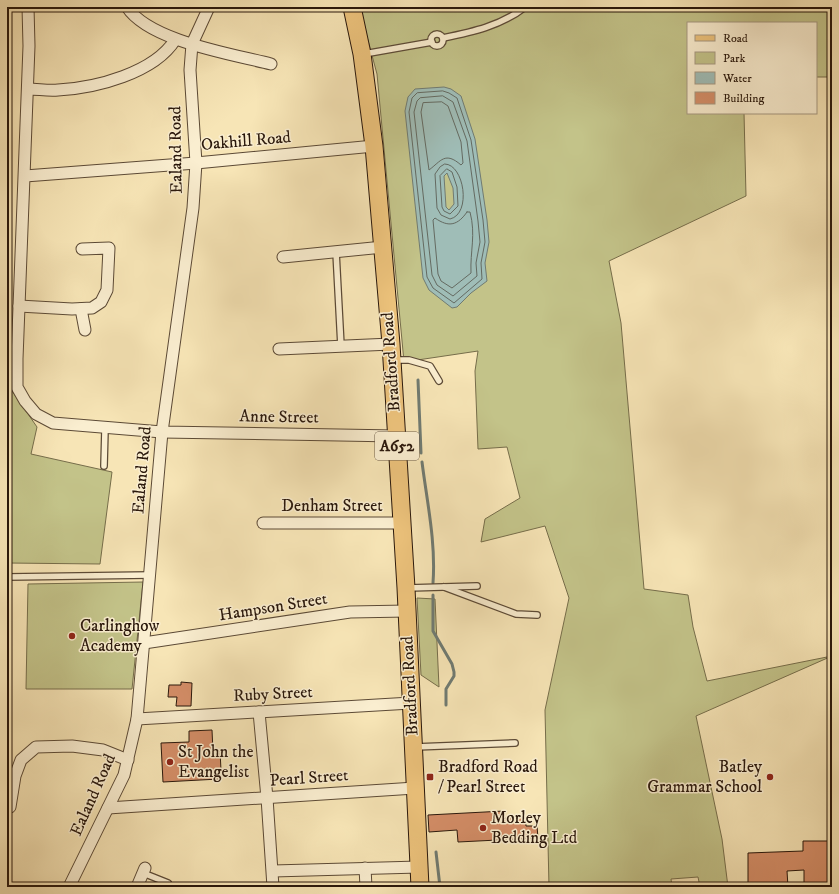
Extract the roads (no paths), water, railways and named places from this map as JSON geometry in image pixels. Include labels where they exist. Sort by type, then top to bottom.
[{"type":"main road","name":"Bradford Road","points":[[352,7],[362,54],[374,146],[392,352],[406,588],[420,887]]},
{"type":"street","name":"Anne Street","points":[[28,7],[28,89],[17,387],[25,402],[36,414],[53,423],[105,428],[162,432],[396,436]]},
{"type":"street","points":[[127,7],[131,13],[152,29],[175,40],[271,64]]},
{"type":"street","points":[[192,44],[209,7]]},
{"type":"street","points":[[28,89],[58,90],[98,84],[140,70],[168,52],[175,40]]},
{"type":"street","name":"Ealand Road","points":[[69,887],[124,775],[137,719],[162,432],[193,208],[196,163],[190,70],[192,44]]},
{"type":"street","name":"Oakhill Road","points":[[25,176],[196,163],[374,146]]},
{"type":"street","points":[[283,257],[383,247]]},
{"type":"street","points":[[20,306],[81,309],[92,308],[101,302],[107,290],[109,248],[82,249]]},
{"type":"street","points":[[81,309],[85,330]]},
{"type":"street","points":[[279,349],[341,346],[392,352]]},
{"type":"street","name":"Denham Street","points":[[263,524],[402,523]]},
{"type":"street","name":"Hampson Street","points":[[144,643],[350,612],[407,611]]},
{"type":"street","name":"Ruby Street","points":[[137,719],[411,703]]},
{"type":"street","points":[[259,712],[273,871],[273,887]]},
{"type":"street","points":[[10,807],[15,776],[21,760],[36,747],[72,746],[103,750],[128,760]]},
{"type":"street","name":"Pearl Street","points":[[108,808],[415,788]]},
{"type":"street","points":[[273,871],[419,867]]},
{"type":"street","points":[[366,868],[366,887]]},
{"type":"street","points":[[137,887],[144,870]]},
{"type":"lane","points":[[362,54],[432,42],[431,39],[434,34],[440,34],[443,38],[481,30],[513,17],[525,7]]},
{"type":"lane","points":[[336,252],[341,346]]},
{"type":"lane","points":[[392,352],[409,360],[430,366],[439,381]]},
{"type":"lane","points":[[104,466],[105,428]]},
{"type":"lane","points":[[7,577],[150,575]]},
{"type":"lane","points":[[406,588],[477,586]]},
{"type":"lane","points":[[444,587],[516,614],[537,615]]},
{"type":"lane","points":[[413,747],[515,743]]},
{"type":"lane","points":[[144,870],[168,883]]},
{"type":"water","points":[[444,87],[451,89],[461,96],[475,139],[489,242],[485,263],[487,281],[471,293],[457,307],[452,308],[429,290],[423,278],[405,111],[408,97],[415,89]],"holes":[[[447,173],[453,188],[454,204],[449,210],[446,207],[444,176]]]},
{"type":"waterway","points":[[418,380],[421,453]]},
{"type":"waterway","points":[[422,462],[432,537],[434,568],[433,583]]},
{"type":"waterway","points":[[433,595],[433,631],[452,664],[454,672],[454,676],[446,689],[446,705]]},
{"type":"waterway","points":[[436,852],[440,887]]},
{"type":"place","name":"Carlinghow Academy","points":[[72,636]]},
{"type":"place","name":"St John the Evangelist","points":[[170,762]]},
{"type":"place","name":"Bradford Road / Pearl Street","points":[[430,777]]},
{"type":"place","name":"Batley Grammar School","points":[[770,777]]},
{"type":"place","name":"Morley Bedding Ltd","points":[[483,828]]}]
